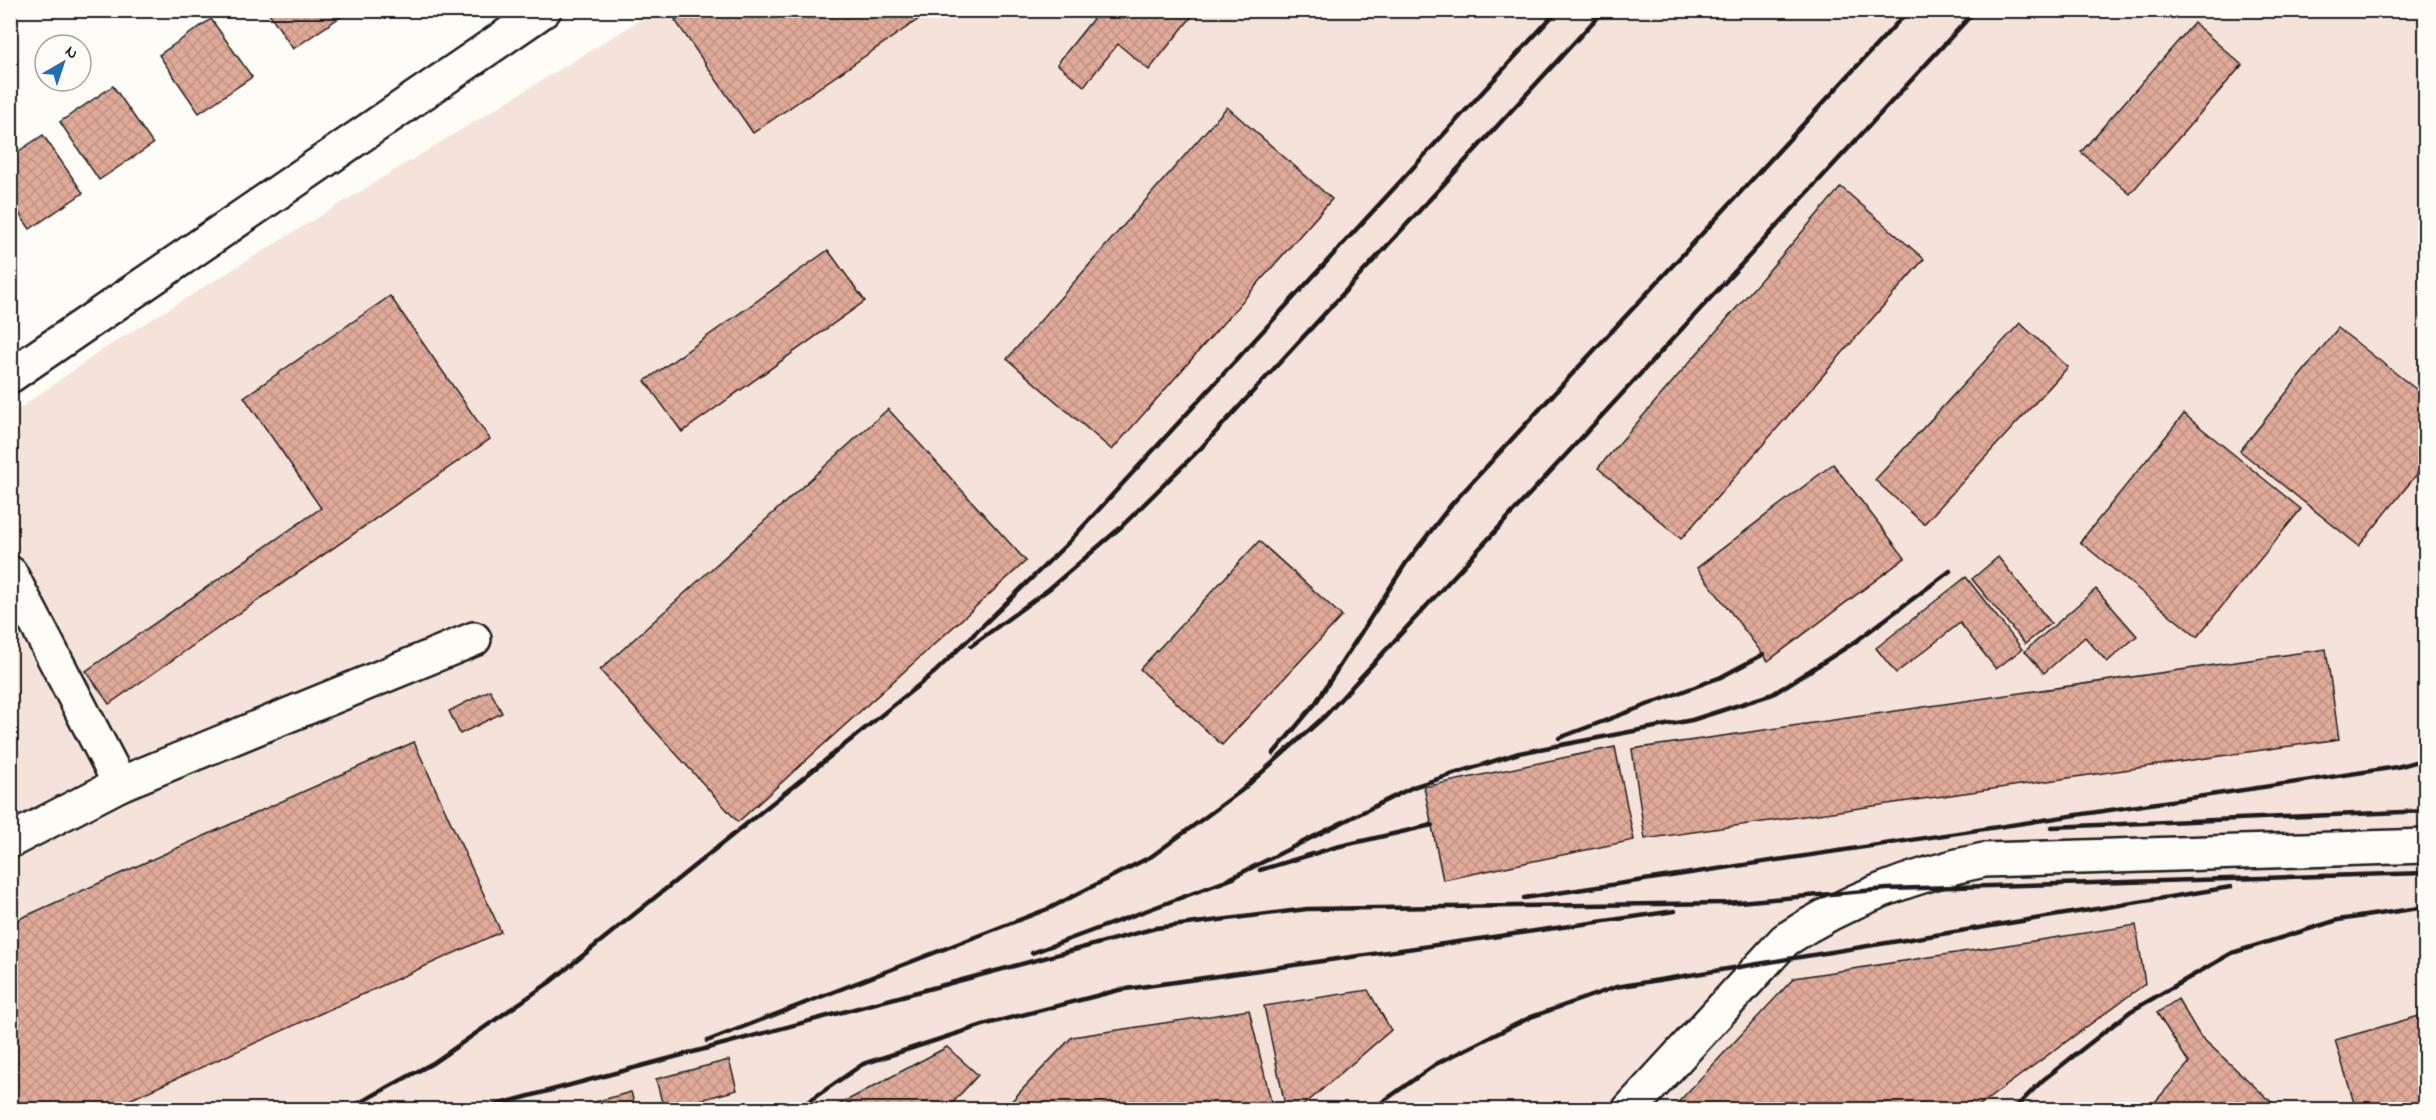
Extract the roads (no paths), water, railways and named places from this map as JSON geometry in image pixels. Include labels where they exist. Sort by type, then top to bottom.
[{"type":"street","points":[[10,376],[544,10]]},
{"type":"street","points":[[10,573],[120,784]]},
{"type":"street","points":[[10,841],[120,784],[474,639]]},
{"type":"street","points":[[1629,1110],[1785,940],[1813,922],[1936,870],[1984,860],[2426,846]]},
{"type":"railway","points":[[346,1110],[433,1063],[550,982],[935,672],[1068,543],[1558,10]]},
{"type":"railway","points":[[971,646],[1049,589],[1121,527],[1202,447],[1604,10]]},
{"type":"railway","points":[[1273,754],[1315,704],[1406,563],[1451,505],[1909,10]]},
{"type":"railway","points":[[707,1041],[1050,908],[1152,856],[1241,791],[1325,716],[1976,10]]},
{"type":"railway","points":[[1227,880],[1413,787],[1519,753],[1692,720],[1773,694],[1855,642],[1950,571]]},
{"type":"railway","points":[[1559,738],[1721,677],[1764,654]]},
{"type":"railway","points":[[1524,898],[2397,767],[2426,759]]},
{"type":"railway","points":[[2052,827],[2426,811]]},
{"type":"railway","points":[[1260,870],[1336,847],[1432,825]]},
{"type":"railway","points":[[477,1110],[1156,928],[1307,909],[1727,903],[1887,889],[2426,873]]},
{"type":"railway","points":[[1032,953],[1234,878]]},
{"type":"railway","points":[[1371,1110],[1436,1064],[1531,1017],[1616,987],[2231,887]]},
{"type":"railway","points":[[2013,1110],[2043,1080],[2131,1011],[2232,953],[2338,920],[2426,907]]},
{"type":"railway","points":[[796,1110],[863,1064],[983,1025],[1119,990],[1675,911]]}]
